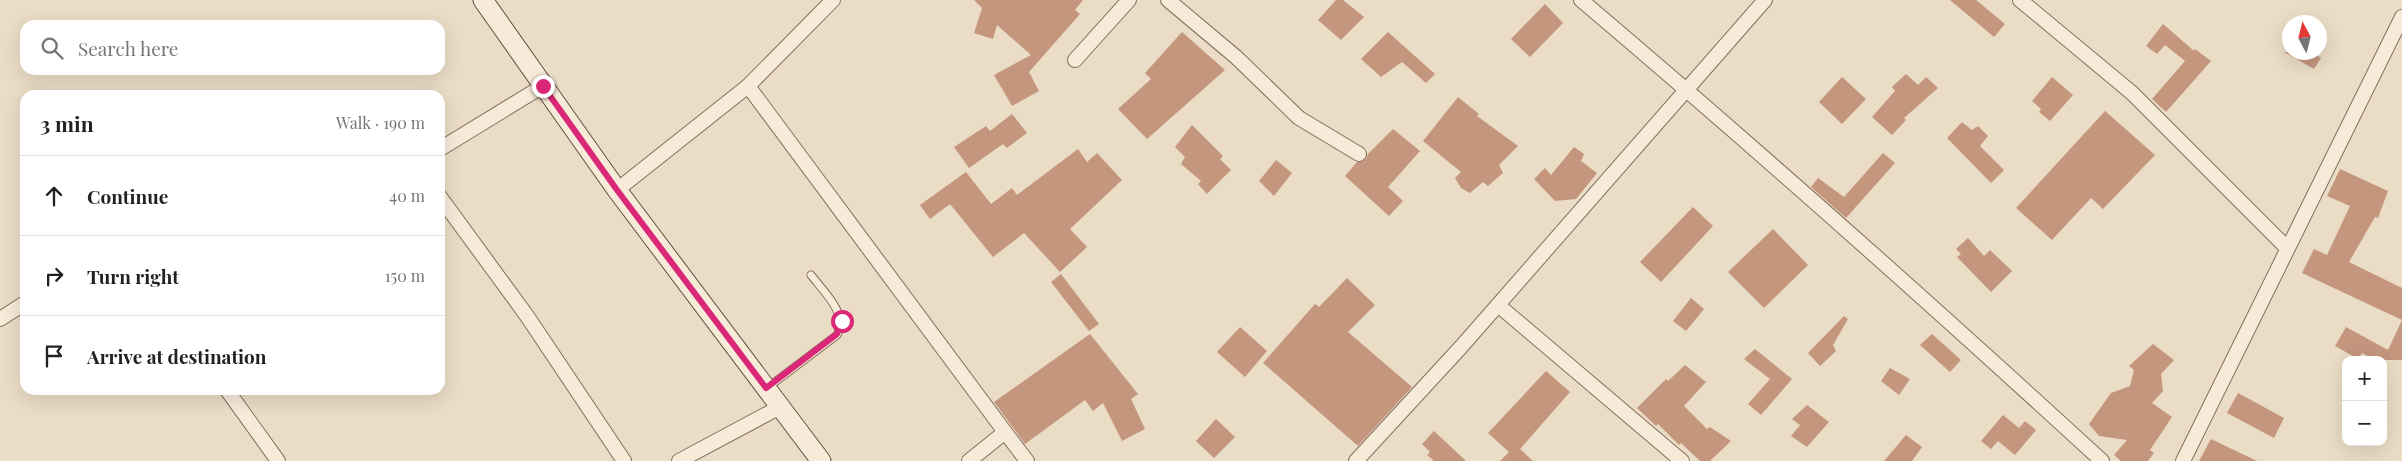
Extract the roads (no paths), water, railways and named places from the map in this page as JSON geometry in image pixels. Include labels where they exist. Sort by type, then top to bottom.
[{"type":"street","points":[[483,0],[617,190],[766,388],[817,460]]},
{"type":"street","points":[[617,190],[748,86],[833,0]]},
{"type":"street","points":[[1075,60],[1129,0]]},
{"type":"street","points":[[1168,0],[1236,57],[1299,118],[1359,154]]},
{"type":"street","points":[[1581,0],[1687,90],[1984,353],[2102,461]]},
{"type":"street","points":[[1356,461],[1498,305],[1765,0]]},
{"type":"street","points":[[2020,0],[2132,93],[2287,248]]},
{"type":"street","points":[[2183,461],[2402,17]]},
{"type":"street","points":[[445,146],[543,86]]},
{"type":"street","points":[[748,86],[1027,461]]},
{"type":"street","points":[[445,204],[526,316],[624,461]]},
{"type":"street","points":[[0,319],[20,305]]},
{"type":"street","points":[[1498,305],[1682,461]]},
{"type":"street","points":[[231,395],[276,460]]},
{"type":"street","points":[[679,461],[780,407]]},
{"type":"street","points":[[969,461],[1005,432]]},
{"type":"lane","points":[[766,388],[837,334],[841,327],[842,321],[838,312],[811,275]]}]
